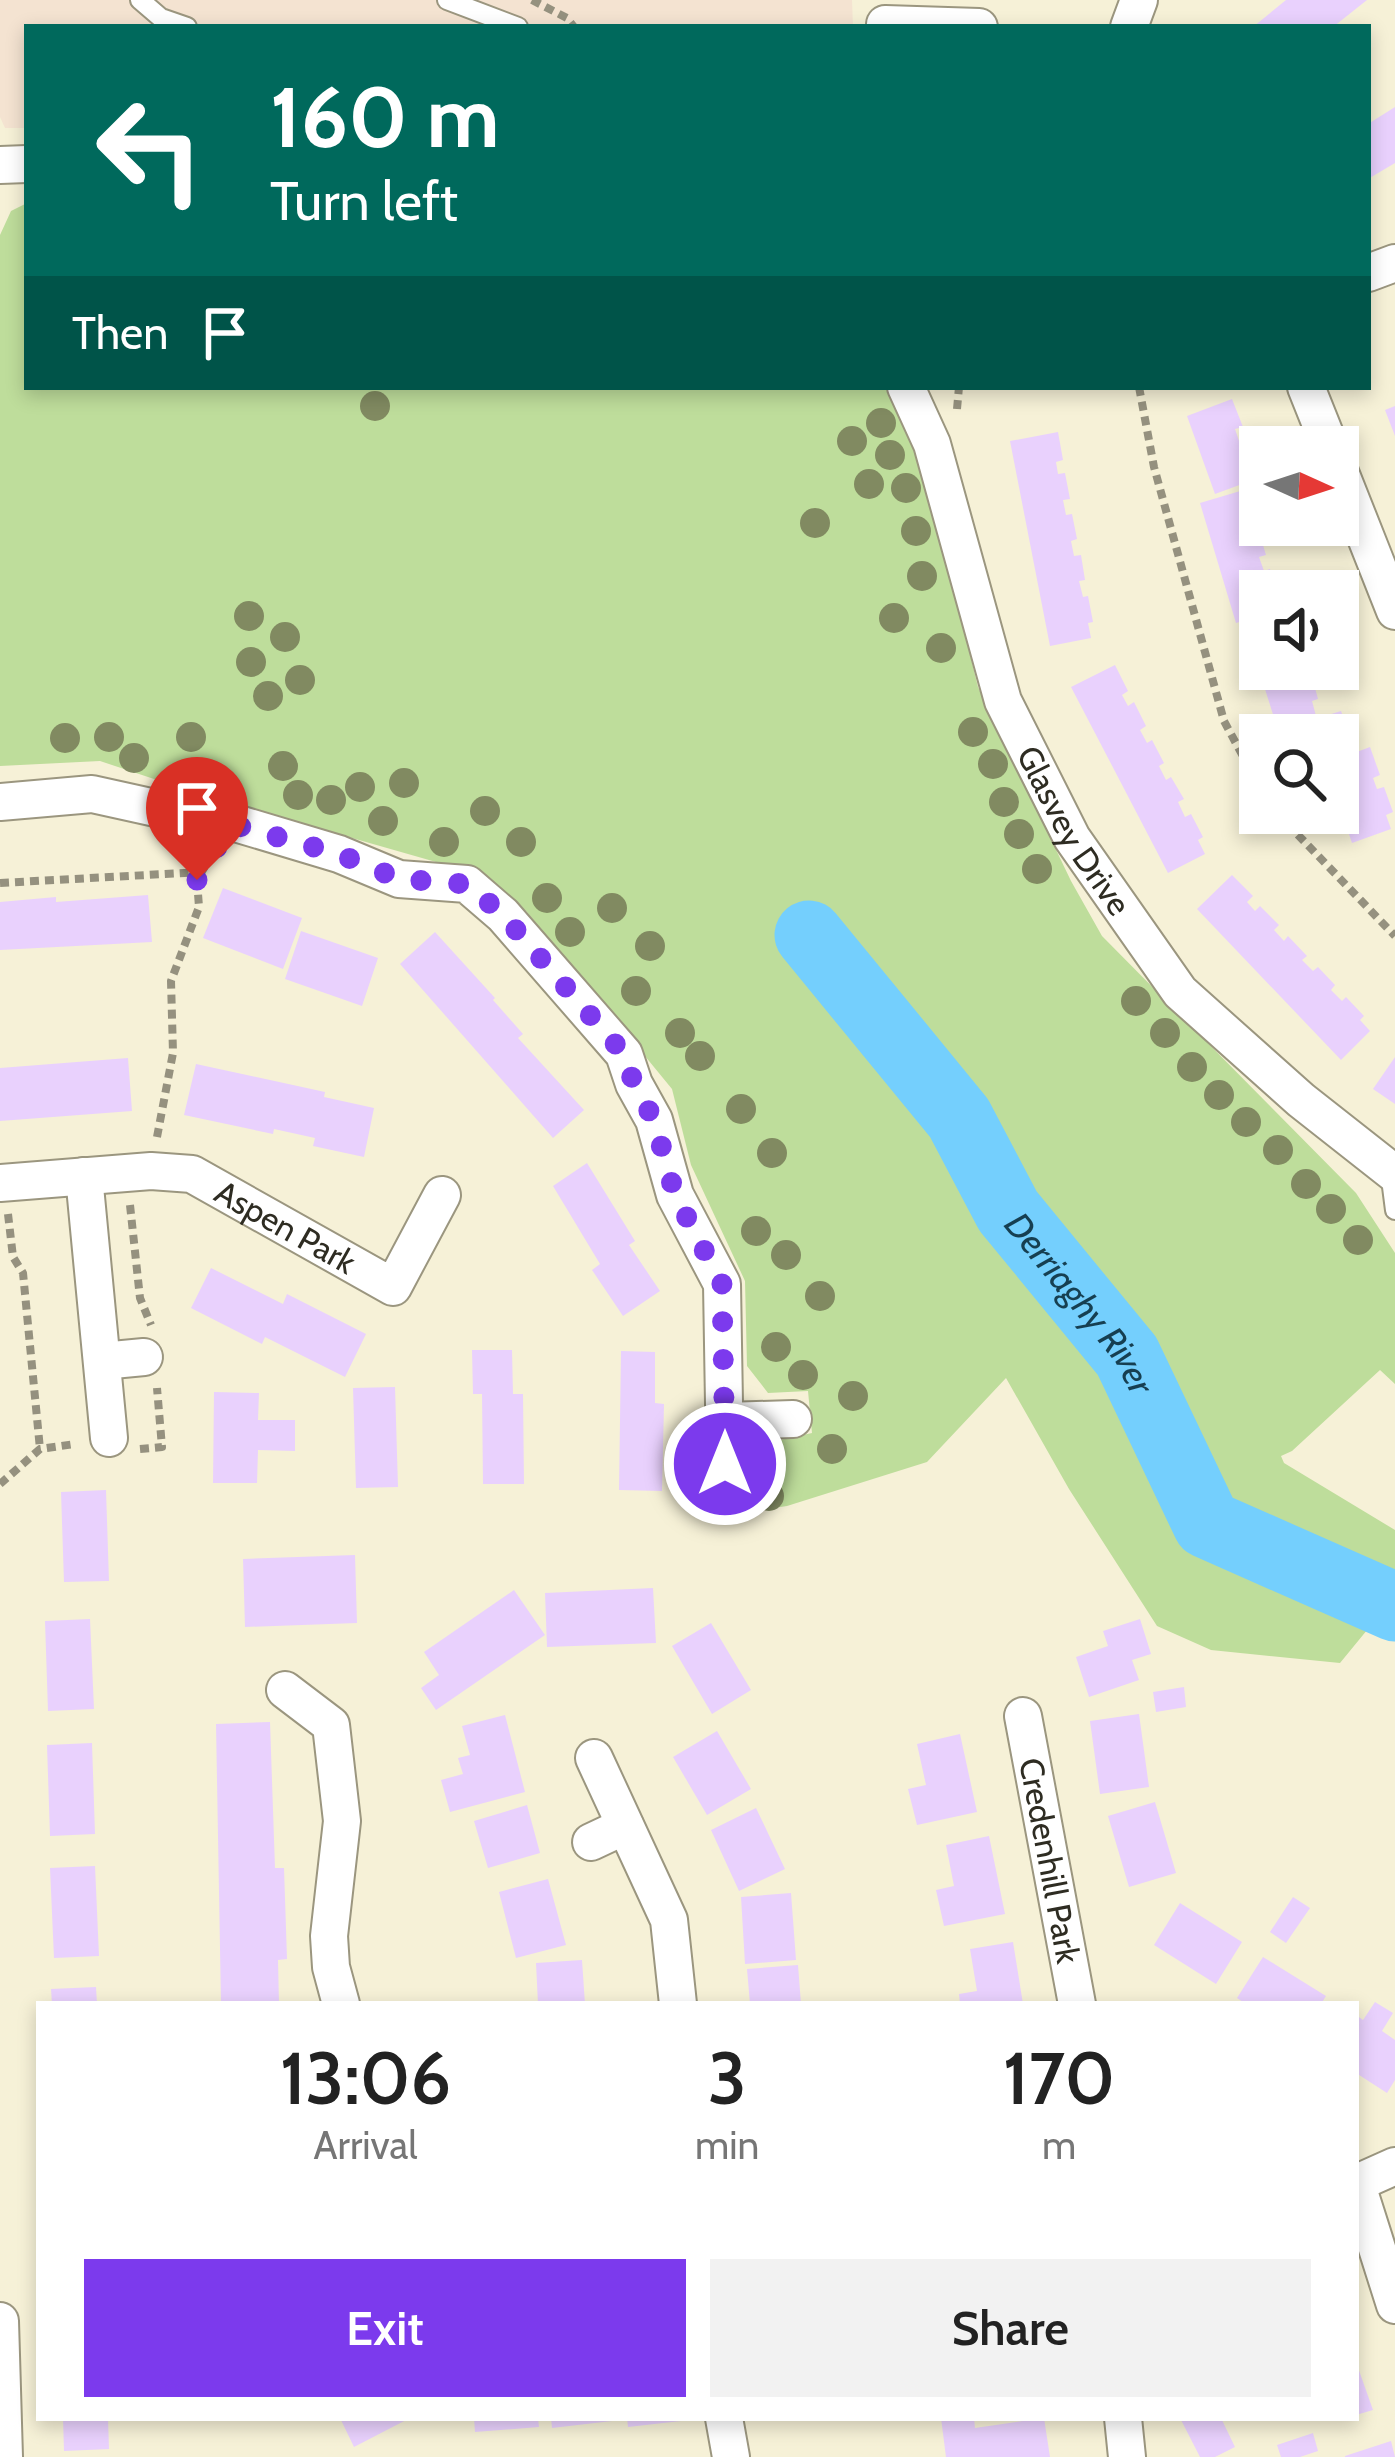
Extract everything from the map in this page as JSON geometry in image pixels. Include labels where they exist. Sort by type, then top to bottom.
[{"type":"street","points":[[884,17],[950,24]]},
{"type":"street","name":"Glasvey Drive","points":[[907,390],[932,444],[1003,701],[1072,838],[1180,992],[1392,1173]]},
{"type":"street","points":[[1307,390],[1322,426]]},
{"type":"street","points":[[1359,520],[1395,611]]},
{"type":"street","points":[[0,802],[92,794],[212,816],[339,854],[399,879],[467,884],[503,915],[624,1054],[654,1120],[675,1195],[722,1284],[725,1464]]},
{"type":"street","name":"Aspen Park","points":[[2,1183],[151,1171],[192,1174],[393,1287],[442,1196]]},
{"type":"street","points":[[84,1176],[109,1438]]},
{"type":"street","points":[[102,1361],[143,1357]]},
{"type":"street","points":[[726,1421],[793,1419]]},
{"type":"street","points":[[285,1690],[331,1725],[342,1821],[329,1936],[340,2001]]},
{"type":"street","name":"Credenhill Park","points":[[1023,1716],[1076,2001]]},
{"type":"street","points":[[594,1758],[669,1920],[678,2001]]},
{"type":"street","points":[[590,1842],[625,1826]]},
{"type":"street","points":[[1359,2182],[1395,2166]]},
{"type":"street","points":[[1359,2192],[1395,2306]]},
{"type":"street","points":[[0,2321],[4,2457]]},
{"type":"street","points":[[724,2421],[730,2457]]},
{"type":"street","points":[[1123,2421],[1127,2457]]},
{"type":"lane","points":[[140,0],[161,18],[178,24]]},
{"type":"lane","points":[[447,0],[510,24]]},
{"type":"lane","points":[[1392,1173],[1395,1210]]},
{"type":"path","points":[[532,0],[572,24]]},
{"type":"path","points":[[1139,390],[1154,466],[1224,721],[1239,749]]},
{"type":"path","points":[[151,1171],[173,1053],[171,981],[199,908],[197,880],[231,824]]},
{"type":"path","points":[[1297,834],[1395,936]]},
{"type":"path","points":[[0,883],[202,872]]},
{"type":"path","points":[[2,1183],[13,1257],[23,1273],[40,1449]]},
{"type":"shaded area","points":[[0,0],[852,0],[853,24],[24,24],[24,128],[5,128],[0,117]]},
{"type":"green space","points":[[24,204],[24,390],[888,390],[924,467],[978,687],[1102,936],[1356,1193],[1395,1253],[1395,1384],[1380,1370],[1281,1456],[1284,1463],[1395,1530],[1395,1596],[1340,1663],[1211,1650],[1157,1626],[1069,1489],[1006,1378],[927,1462],[787,1506],[698,1519],[717,1483],[746,1479],[758,1445],[812,1433],[808,1391],[768,1393],[747,1366],[745,1281],[691,1165],[672,1089],[526,911],[485,876],[100,761],[0,766],[0,235],[11,211]]},
{"type":"building","points":[[1286,0],[1367,0],[1337,24],[1257,24]]},
{"type":"building","points":[[1395,107],[1395,163],[1371,177],[1371,122]]},
{"type":"building","points":[[1232,399],[1243,426],[1235,429],[1239,485],[1215,494],[1187,416]]},
{"type":"building","points":[[1395,406],[1395,436],[1385,410]]},
{"type":"building","points":[[1058,432],[1063,460],[1056,462],[1058,474],[1065,473],[1070,499],[1063,500],[1066,515],[1072,514],[1077,539],[1071,541],[1074,556],[1081,555],[1085,580],[1079,581],[1083,597],[1088,596],[1093,622],[1088,623],[1091,638],[1050,646],[1010,441]]},
{"type":"building","points":[[1239,491],[1239,546],[1263,546],[1266,555],[1259,557],[1264,570],[1239,570],[1239,622],[1236,623],[1200,503]]},
{"type":"building","points":[[1115,665],[1128,691],[1122,695],[1128,706],[1134,702],[1146,726],[1140,730],[1147,743],[1152,740],[1164,763],[1159,766],[1166,780],[1171,777],[1184,799],[1178,802],[1185,817],[1191,814],[1203,837],[1198,840],[1205,854],[1168,873],[1071,687]]},
{"type":"building","points":[[1265,690],[1316,690],[1315,714],[1273,714]]},
{"type":"building","points":[[1370,747],[1380,775],[1373,778],[1377,789],[1384,787],[1393,812],[1386,815],[1391,829],[1352,843],[1349,834],[1359,834],[1359,751]]},
{"type":"building","points":[[1232,875],[1253,896],[1247,902],[1255,911],[1260,906],[1279,925],[1274,930],[1284,941],[1288,936],[1307,956],[1302,960],[1313,971],[1318,967],[1335,985],[1331,990],[1342,1001],[1346,997],[1364,1016],[1360,1020],[1370,1031],[1341,1060],[1197,909]]},
{"type":"building","points":[[223,888],[302,918],[283,969],[203,938]]},
{"type":"building","points":[[148,895],[152,942],[0,950],[0,902]]},
{"type":"building","points":[[301,931],[378,958],[362,1006],[285,979]]},
{"type":"building","points":[[435,932],[495,998],[523,1034],[518,1038],[584,1110],[553,1138],[400,964]]},
{"type":"building","points":[[1395,1057],[1395,1104],[1373,1089]]},
{"type":"building","points":[[128,1058],[132,1111],[0,1121],[0,1068]]},
{"type":"building","points":[[196,1064],[325,1092],[324,1097],[374,1108],[364,1157],[313,1146],[315,1138],[184,1115]]},
{"type":"building","points":[[587,1163],[635,1241],[629,1245],[660,1291],[623,1316],[592,1270],[600,1264],[553,1186]]},
{"type":"building","points":[[211,1268],[283,1304],[287,1294],[366,1334],[345,1377],[265,1337],[262,1344],[191,1308]]},
{"type":"building","points":[[472,1350],[512,1350],[513,1394],[523,1394],[524,1484],[483,1484],[482,1394],[473,1394]]},
{"type":"building","points":[[621,1351],[655,1352],[655,1403],[664,1404],[662,1491],[619,1490]]},
{"type":"building","points":[[395,1387],[398,1487],[356,1488],[353,1388]]},
{"type":"building","points":[[214,1392],[259,1393],[258,1420],[295,1420],[295,1451],[258,1450],[257,1483],[213,1483]]},
{"type":"building","points":[[106,1490],[109,1581],[64,1582],[61,1492]]},
{"type":"building","points":[[355,1555],[357,1623],[245,1627],[243,1559]]},
{"type":"building","points":[[653,1588],[656,1643],[547,1647],[545,1593]]},
{"type":"building","points":[[514,1590],[545,1635],[436,1710],[421,1688],[439,1675],[424,1652]]},
{"type":"building","points":[[90,1619],[94,1709],[48,1711],[45,1621]]},
{"type":"building","points":[[1140,1619],[1151,1654],[1132,1660],[1139,1680],[1089,1697],[1076,1657],[1108,1646],[1103,1631]]},
{"type":"building","points":[[711,1623],[751,1690],[712,1714],[672,1646]]},
{"type":"building","points":[[1184,1687],[1186,1707],[1156,1712],[1153,1692]]},
{"type":"building","points":[[1139,1714],[1149,1787],[1100,1794],[1090,1721]]},
{"type":"building","points":[[505,1715],[525,1792],[450,1812],[441,1780],[463,1774],[458,1758],[470,1755],[462,1726]]},
{"type":"building","points":[[270,1722],[275,1868],[284,1868],[287,1959],[278,1960],[279,2001],[221,2001],[216,1724]]},
{"type":"building","points":[[717,1731],[751,1789],[707,1815],[673,1757]]},
{"type":"building","points":[[960,1734],[977,1812],[917,1825],[908,1789],[926,1785],[917,1744]]},
{"type":"building","points":[[92,1743],[95,1834],[50,1836],[47,1745]]},
{"type":"building","points":[[1155,1802],[1176,1873],[1129,1887],[1108,1816]]},
{"type":"building","points":[[527,1805],[540,1853],[488,1868],[474,1821]]},
{"type":"building","points":[[756,1808],[785,1869],[739,1891],[711,1830]]},
{"type":"building","points":[[989,1836],[1005,1914],[944,1926],[936,1890],[954,1886],[946,1845]]},
{"type":"building","points":[[95,1866],[99,1956],[54,1958],[50,1868]]},
{"type":"building","points":[[548,1879],[566,1945],[516,1958],[499,1892]]},
{"type":"building","points":[[791,1893],[796,1960],[745,1964],[741,1897]]},
{"type":"building","points":[[1293,1897],[1310,1908],[1286,1943],[1270,1932]]},
{"type":"building","points":[[1180,1903],[1242,1942],[1216,1984],[1154,1945]]},
{"type":"building","points":[[1013,1942],[1023,2001],[960,2001],[959,1994],[977,1991],[970,1949]]},
{"type":"building","points":[[1263,1957],[1326,1996],[1323,2001],[1237,1998]]},
{"type":"building","points":[[582,1960],[585,2001],[538,2001],[536,1963]]},
{"type":"building","points":[[798,1965],[801,2001],[750,2001],[747,1969]]},
{"type":"building","points":[[96,1987],[97,2001],[52,2001],[51,1989]]},
{"type":"building","points":[[1375,2002],[1393,2013],[1382,2031],[1395,2040],[1395,2080],[1387,2093],[1359,2075],[1359,2017],[1363,2020]]},
{"type":"building","points":[[1359,2370],[1373,2410],[1359,2414]]},
{"type":"building","points":[[63,2421],[108,2421],[109,2449],[64,2451]]},
{"type":"building","points":[[341,2421],[404,2421],[354,2447]]},
{"type":"building","points":[[474,2421],[538,2421],[539,2427],[475,2432]]},
{"type":"building","points":[[551,2421],[612,2421],[552,2428]]},
{"type":"building","points":[[627,2421],[681,2421],[628,2427]]},
{"type":"building","points":[[941,2421],[974,2421],[975,2428],[1044,2421],[1050,2457],[946,2457]]},
{"type":"building","points":[[1182,2421],[1222,2421],[1235,2447],[1215,2457],[1200,2457]]},
{"type":"building","points":[[1313,2433],[1318,2451],[1281,2457],[1277,2445]]},
{"type":"building","points":[[1391,2441],[1395,2457],[1345,2457],[1345,2456]]},
{"type":"waterway","name":"Derriaghy River","points":[[809,935],[959,1118],[1008,1211],[1127,1356],[1207,1524],[1395,1607]]},
{"type":"route","points":[[197,880],[231,824],[339,854],[399,879],[467,884],[503,915],[624,1054],[654,1120],[675,1195],[722,1284],[725,1464]]}]
